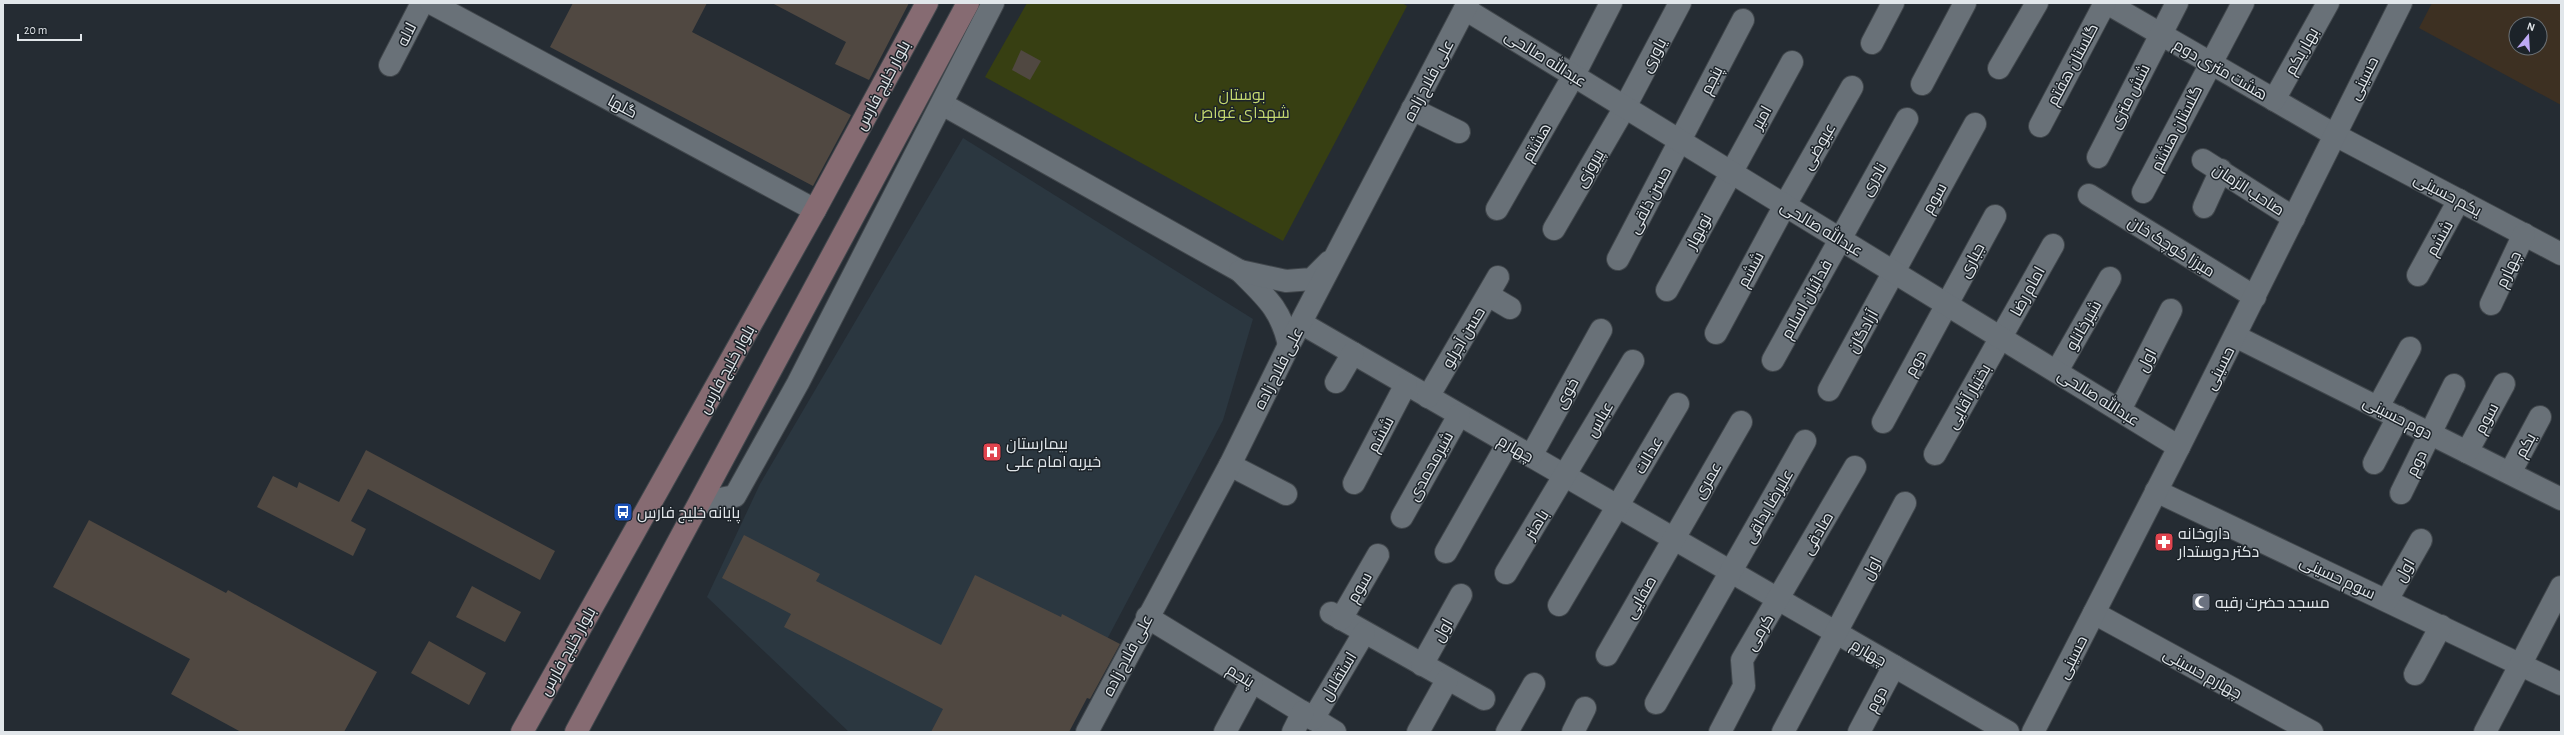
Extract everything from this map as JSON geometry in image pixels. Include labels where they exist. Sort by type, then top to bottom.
[{"type":"main road","name":"بلوار خلیج فارس","points":[[522,732],[815,210],[926,3]]},
{"type":"main road","points":[[576,732],[968,3]]},
{"type":"street","name":"لاله","points":[[390,65],[422,3]]},
{"type":"street","name":"گلها","points":[[431,3],[815,210]]},
{"type":"street","points":[[700,503],[735,496],[798,383],[993,3]]},
{"type":"street","name":"هشتم","points":[[1497,209],[1574,75],[1611,3]]},
{"type":"street","name":"یاوری","points":[[1625,106],[1680,3]]},
{"type":"street","points":[[1872,43],[1893,3]]},
{"type":"street","points":[[1922,84],[1965,3]]},
{"type":"street","points":[[1999,68],[2037,3]]},
{"type":"street","name":"هشت متری دوم","points":[[2106,3],[2335,135]]},
{"type":"street","name":"گلستان هفتم","points":[[2040,126],[2106,3]]},
{"type":"street","name":"شش متری","points":[[2098,157],[2177,3]]},
{"type":"street","name":"گلستان هشتم","points":[[2143,192],[2243,3]]},
{"type":"street","name":"بهار یکم","points":[[2274,100],[2328,3]]},
{"type":"street","name":"حسینی","points":[[2033,732],[2180,447],[2401,3]]},
{"type":"street","name":"عبدالله صالحی","points":[[1467,6],[1574,75],[2180,447]]},
{"type":"street","name":"علی فلاح زاده","points":[[1087,732],[1147,617],[1230,465],[1300,323],[1467,6]]},
{"type":"street","name":"پنجم","points":[[1680,140],[1743,20]]},
{"type":"street","name":"امیر","points":[[1730,171],[1792,62]]},
{"type":"street","name":"عیوضی","points":[[1785,204],[1852,87]]},
{"type":"street","points":[[942,104],[1240,271],[1270,301],[1284,323],[1289,346]]},
{"type":"street","name":"پیروزی","points":[[1554,229],[1625,106]]},
{"type":"street","points":[[1412,109],[1459,132]]},
{"type":"street","name":"نادری","points":[[1840,238],[1907,120]]},
{"type":"street","name":"سوم","points":[[1894,272],[1975,124]]},
{"type":"street","name":"یکم حسینی","points":[[2335,135],[2561,254]]},
{"type":"street","name":"حسن ذلقی","points":[[1618,259],[1680,140]]},
{"type":"street","name":"صاحب الزمان","points":[[2204,207],[2212,165],[2294,218]]},
{"type":"street","name":"نوبهار","points":[[1667,290],[1730,171]]},
{"type":"street","name":"میرزا کوچک خان","points":[[2089,195],[2255,297]]},
{"type":"street","name":"ششم","points":[[2418,275],[2460,200]]},
{"type":"street","name":"ششم","points":[[1716,333],[1785,204]]},
{"type":"street","name":"جباری","points":[[1948,304],[1995,216]]},
{"type":"street","name":"چهارم","points":[[2492,304],[2524,234]]},
{"type":"street","name":"فدائیان اسلام","points":[[1773,360],[1840,238]]},
{"type":"street","name":"امام رضا","points":[[2001,338],[2053,245]]},
{"type":"street","points":[[1240,271],[1286,281],[1312,279],[1338,253]]},
{"type":"street","name":"آزادگان","points":[[1829,390],[1894,272]]},
{"type":"street","name":"شیرخانلو","points":[[2057,371],[2110,278]]},
{"type":"street","name":"حسن آجرلو","points":[[1428,397],[1493,286],[1510,308]]},
{"type":"street","name":"دوم","points":[[1883,422],[1948,304]]},
{"type":"street","name":"اول","points":[[2120,410],[2171,310]]},
{"type":"street","name":"چهارم","points":[[1300,323],[2008,732]]},
{"type":"street","name":"خوی","points":[[1531,456],[1601,330]]},
{"type":"street","name":"دوم حسینی","points":[[2235,336],[2561,499]]},
{"type":"street","name":"بختیار آقایی","points":[[1936,454],[2001,338]]},
{"type":"street","points":[[2378,407],[2410,348]]},
{"type":"street","points":[[1336,382],[1353,354]]},
{"type":"street","name":"عباس","points":[[1566,476],[1633,361]]},
{"type":"street","name":"ششم","points":[[1354,483],[1406,384]]},
{"type":"street","name":"سوم","points":[[2467,452],[2504,384]]},
{"type":"street","points":[[2430,433],[2454,385]]},
{"type":"street","name":"عدالت","points":[[1618,506],[1678,404]]},
{"type":"street","name":"شیرمحمدی","points":[[1402,517],[1459,415]]},
{"type":"street","points":[[2374,464],[2398,417]]},
{"type":"street","name":"یکم","points":[[2510,473],[2540,417]]},
{"type":"street","name":"عمری","points":[[1673,538],[1740,422]]},
{"type":"street","name":"دوم","points":[[2401,493],[2430,433]]},
{"type":"street","name":"علیرضا بداقی","points":[[1731,572],[1805,441]]},
{"type":"street","points":[[1446,552],[1508,443]]},
{"type":"street","points":[[1230,465],[1286,494]]},
{"type":"street","name":"صادقی","points":[[1778,599],[1856,467]]},
{"type":"street","name":"باهنر","points":[[1506,572],[1566,476]]},
{"type":"street","name":"سوم حسینی","points":[[2156,491],[2561,684]]},
{"type":"street","name":"اول","points":[[1783,732],[1838,634],[1905,503]]},
{"type":"street","points":[[1559,605],[1618,506]]},
{"type":"street","name":"صفایی","points":[[1607,655],[1673,538]]},
{"type":"street","name":"اول","points":[[2387,600],[2421,540]]},
{"type":"street","name":"سوم","points":[[1336,616],[1378,555]]},
{"type":"street","points":[[1656,703],[1731,572]]},
{"type":"street","points":[[2485,732],[2561,587]]},
{"type":"street","name":"اول","points":[[1422,665],[1461,595]]},
{"type":"street","name":"کرمی","points":[[1720,732],[1744,686],[1742,660],[1778,599]]},
{"type":"street","name":"چهارم حسینی","points":[[2094,613],[2312,732]]},
{"type":"street","name":"استقلال","points":[[1336,616],[1484,700]]},
{"type":"street","name":"پنجم","points":[[1147,617],[1334,732]]},
{"type":"street","points":[[2415,674],[2441,626]]},
{"type":"street","name":"استقلال","points":[[1293,732],[1308,716],[1364,633]]},
{"type":"street","name":"دوم","points":[[1858,732],[1894,666]]},
{"type":"street","points":[[1418,732],[1447,680]]},
{"type":"street","points":[[1225,732],[1252,682]]},
{"type":"street","points":[[1507,732],[1534,684]]},
{"type":"street","points":[[1573,732],[1585,708]]},
{"type":"shaded area","points":[[2432,3],[2561,3],[2561,105],[2419,28]]},
{"type":"shaded area","name":"بیمارستان خیریه امام علی","points":[[963,138],[1253,319],[1223,420],[1058,732],[849,732],[707,597],[760,484]]},
{"type":"green space","name":"بوستان شهدای غواص","points":[[1027,3],[1402,3],[1407,6],[1283,241],[985,77]]},
{"type":"building","points":[[573,3],[707,3],[692,32],[851,115],[813,186],[550,47]]},
{"type":"building","points":[[772,3],[909,3],[869,80],[835,64],[846,42]]},
{"type":"building","points":[[1021,50],[1041,61],[1030,80],[1012,70]]},
{"type":"building","points":[[366,450],[555,551],[540,580],[368,489],[351,521],[366,529],[353,556],[257,507],[273,476],[297,488],[299,482],[339,502]]},
{"type":"building","points":[[89,520],[226,593],[228,590],[377,672],[344,732],[241,732],[171,694],[190,659],[53,587]]},
{"type":"building","points":[[744,535],[820,574],[816,581],[941,645],[975,575],[1061,617],[1062,614],[1120,644],[1090,699],[1087,698],[1069,732],[931,732],[943,709],[784,627],[791,614],[722,578]]},
{"type":"building","points":[[472,586],[521,612],[505,642],[456,617]]},
{"type":"building","points":[[429,641],[486,673],[469,705],[411,673]]},
{"type":"place","name":"بیمارستان خیریه امام علی","points":[[992,452]]},
{"type":"place","name":"پایانه خلیج فارس","points":[[623,512]]},
{"type":"place","name":"داروخانه دکتر دوستدار","points":[[2164,542]]},
{"type":"place","name":"مسجد حضرت رقیه","points":[[2201,602]]}]
